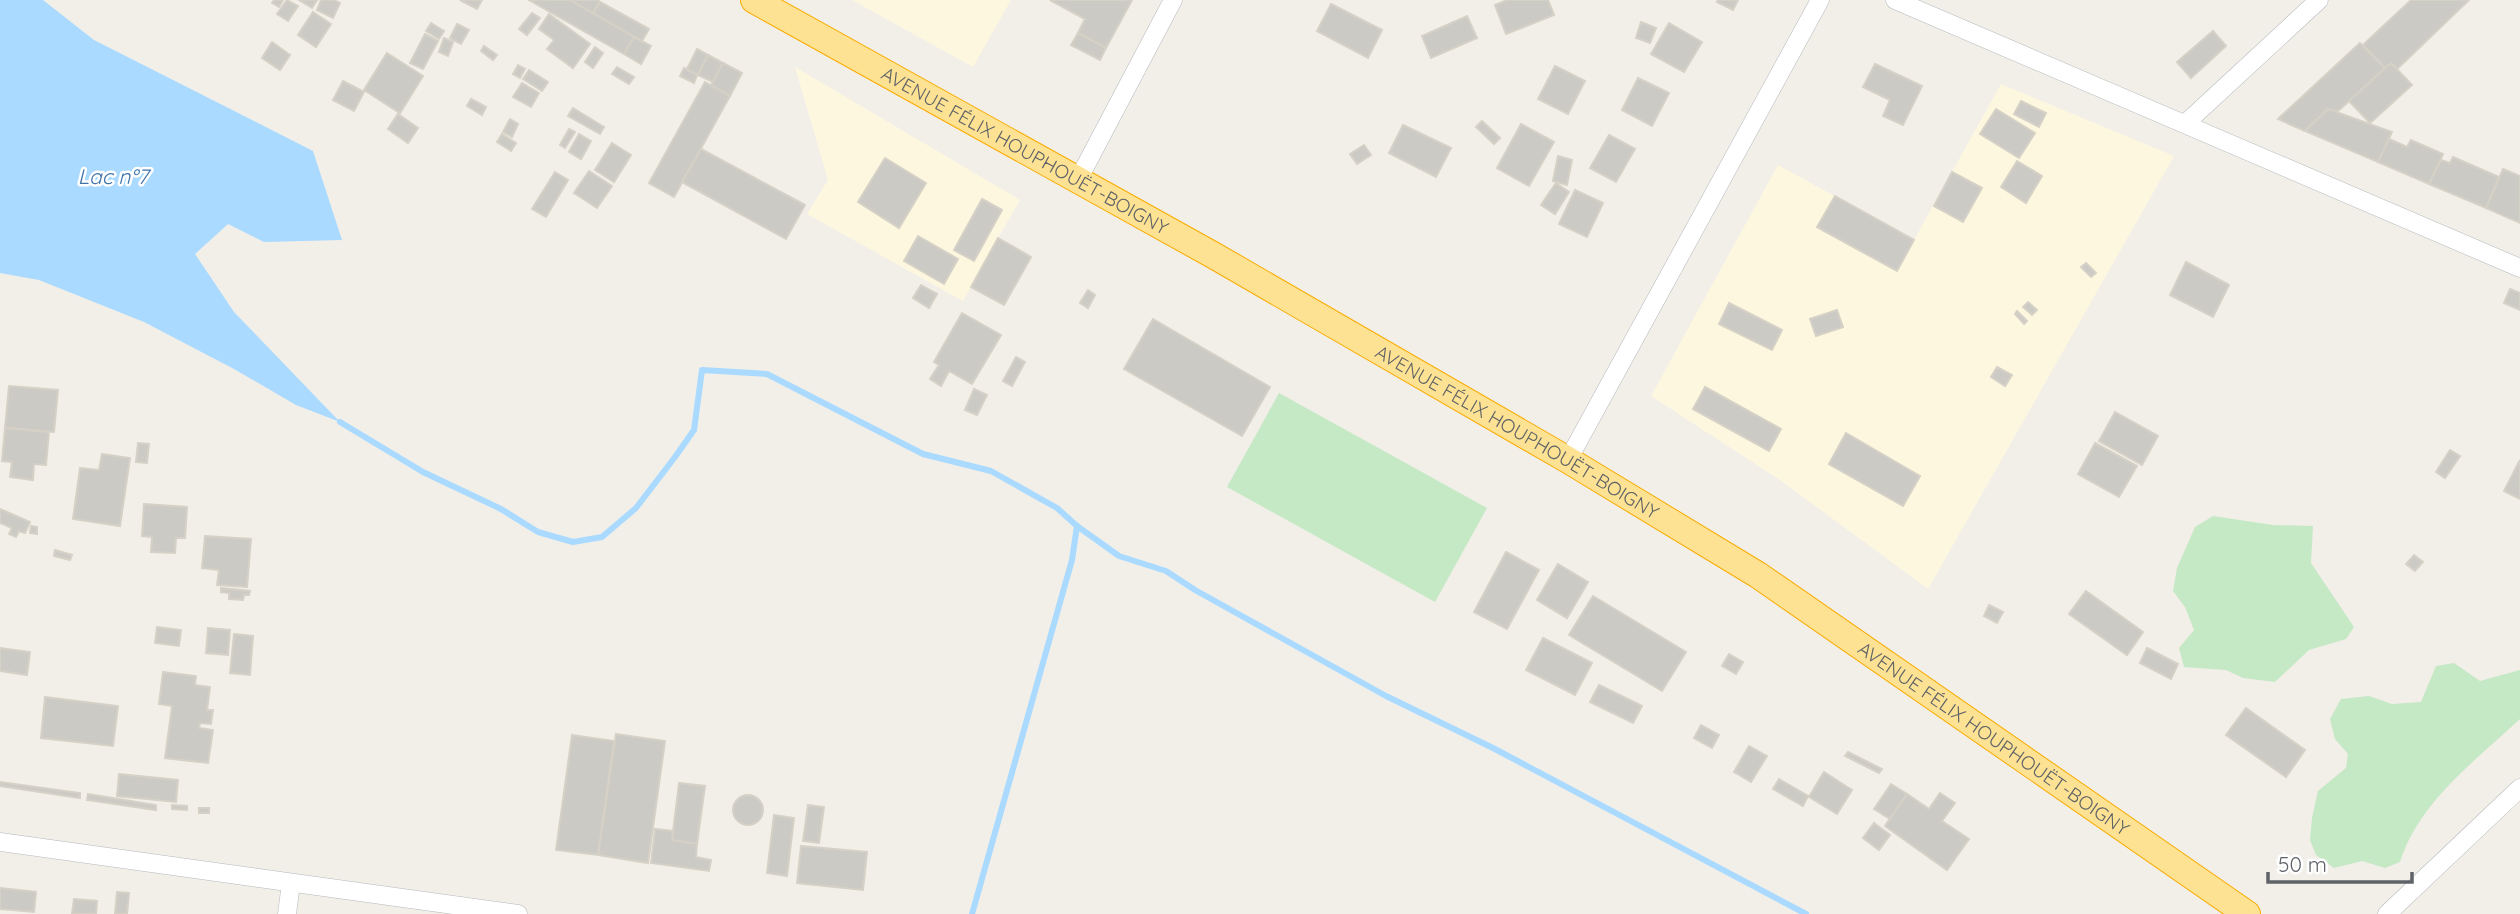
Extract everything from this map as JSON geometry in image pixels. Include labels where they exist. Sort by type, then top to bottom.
[{"type":"highway","name":"AVENUE FÉLIX HOUPHOUËT-BOIGNY","points":[[754,0],[1079,180],[1568,460],[1758,575],[2247,914]]},
{"type":"street","points":[[1079,180],[1173,0]]},
{"type":"street","points":[[1568,460],[1820,0]]},
{"type":"street","points":[[1895,0],[2520,268]]},
{"type":"street","points":[[2186,124],[2319,0]]},
{"type":"street","points":[[2387,914],[2520,788]]},
{"type":"street","points":[[0,842],[518,914]]},
{"type":"street","points":[[287,914],[291,883]]},
{"type":"shaded area","points":[[852,0],[1011,0],[973,67]]},
{"type":"shaded area","points":[[795,67],[1020,200],[998,238],[1031,257],[1004,305],[971,287],[963,301],[807,214],[828,180]]},
{"type":"shaded area","points":[[2001,84],[2174,156],[1928,589],[1780,480],[1651,396],[1778,165],[1914,240]]},
{"type":"green space","points":[[1279,393],[1487,508],[1435,602],[1227,487]]},
{"type":"green space","points":[[2213,516],[2273,525],[2313,526],[2311,563],[2354,627],[2346,639],[2309,650],[2275,682],[2243,678],[2226,670],[2184,667],[2179,648],[2194,630],[2185,607],[2173,591],[2177,568],[2195,527]]},
{"type":"green space","points":[[2454,663],[2480,681],[2520,670],[2520,719],[2434,801],[2420,820],[2400,862],[2385,868],[2362,861],[2334,868],[2316,855],[2310,840],[2318,791],[2346,768],[2348,754],[2335,739],[2330,719],[2341,699],[2369,696],[2392,704],[2421,702],[2436,666]]},
{"type":"water","name":"Lac n°7","points":[[0,0],[43,0],[94,40],[313,151],[342,240],[264,242],[228,224],[195,254],[234,312],[340,422],[296,405],[144,322],[39,280],[0,273]]},
{"type":"building","points":[[274,0],[283,0],[279,7],[272,3]]},
{"type":"building","points":[[287,0],[298,6],[288,21],[277,14]]},
{"type":"building","points":[[299,0],[317,0],[312,8]]},
{"type":"building","points":[[321,0],[340,3],[333,18],[317,10]]},
{"type":"building","points":[[460,0],[482,0],[477,9]]},
{"type":"building","points":[[529,0],[570,0],[634,37],[624,54]]},
{"type":"building","points":[[570,0],[598,0],[600,2],[593,13]]},
{"type":"building","points":[[1050,0],[1132,0],[1106,48],[1078,33],[1085,19]]},
{"type":"building","points":[[1507,0],[1548,0],[1554,15],[1506,34],[1495,5]]},
{"type":"building","points":[[1738,0],[1733,10],[1717,2]]},
{"type":"building","points":[[2411,0],[2469,0],[2397,69],[2391,63],[2385,68],[2363,45]]},
{"type":"building","points":[[600,2],[649,29],[642,41],[593,13]]},
{"type":"building","points":[[1331,4],[1382,30],[1368,58],[1317,31]]},
{"type":"building","points":[[313,12],[331,24],[316,47],[298,35]]},
{"type":"building","points":[[532,13],[540,18],[527,35],[519,29]]},
{"type":"building","points":[[549,14],[590,44],[573,68],[547,49],[554,40],[539,29]]},
{"type":"building","points":[[1467,16],[1477,38],[1431,58],[1422,36]]},
{"type":"building","points":[[1641,22],[1656,28],[1650,43],[1636,38]]},
{"type":"building","points":[[431,23],[444,31],[439,39],[426,31]]},
{"type":"building","points":[[1669,23],[1702,42],[1684,72],[1651,54]]},
{"type":"building","points":[[457,24],[469,30],[461,44],[450,38]]},
{"type":"building","points":[[2213,31],[2226,46],[2191,78],[2177,62]]},
{"type":"building","points":[[1078,33],[1106,48],[1100,60],[1071,45]]},
{"type":"building","points":[[425,34],[438,41],[423,69],[410,63]]},
{"type":"building","points":[[634,37],[651,46],[641,64],[624,54]]},
{"type":"building","points":[[444,38],[453,42],[448,56],[439,52]]},
{"type":"building","points":[[272,42],[290,55],[280,70],[262,58]]},
{"type":"building","points":[[2360,43],[2385,68],[2337,112],[2328,109],[2305,131],[2278,119]]},
{"type":"building","points":[[484,46],[497,55],[493,60],[481,51]]},
{"type":"building","points":[[595,47],[603,53],[593,68],[585,62]]},
{"type":"building","points":[[697,49],[708,55],[698,75],[687,69]]},
{"type":"building","points":[[387,53],[423,76],[400,113],[364,90]]},
{"type":"building","points":[[708,55],[723,63],[713,82],[698,75]]},
{"type":"building","points":[[723,63],[742,73],[730,96],[711,85]]},
{"type":"building","points":[[2391,63],[2412,85],[2370,123],[2349,101]]},
{"type":"building","points":[[1875,64],[1922,86],[1903,125],[1883,116],[1890,100],[1863,87]]},
{"type":"building","points":[[518,65],[525,69],[520,78],[513,74]]},
{"type":"building","points":[[1555,66],[1585,81],[1568,114],[1538,99]]},
{"type":"building","points":[[617,67],[634,77],[629,84],[612,74]]},
{"type":"building","points":[[684,68],[697,75],[694,83],[680,76]]},
{"type":"building","points":[[529,70],[548,82],[542,91],[523,79]]},
{"type":"building","points":[[1638,78],[1669,93],[1652,126],[1622,110]]},
{"type":"building","points":[[343,81],[364,92],[354,111],[333,100]]},
{"type":"building","points":[[705,82],[730,96],[674,197],[649,183]]},
{"type":"building","points":[[522,83],[539,93],[531,107],[513,97]]},
{"type":"building","points":[[471,99],[486,107],[482,115],[467,106]]},
{"type":"building","points":[[2021,101],[2046,113],[2039,127],[2014,114]]},
{"type":"building","points":[[573,108],[604,127],[600,134],[568,116]]},
{"type":"building","points":[[1996,109],[2035,133],[2019,158],[1980,134]]},
{"type":"building","points":[[2328,109],[2392,132],[2378,162],[2305,131]]},
{"type":"building","points":[[398,114],[418,128],[408,143],[388,129]]},
{"type":"building","points":[[510,119],[518,124],[512,137],[503,132]]},
{"type":"building","points":[[1482,121],[1500,138],[1494,144],[1476,127]]},
{"type":"building","points":[[1521,124],[1554,142],[1529,186],[1497,168]]},
{"type":"building","points":[[1403,125],[1451,148],[1436,177],[1389,153]]},
{"type":"building","points":[[569,129],[575,132],[565,148],[560,145]]},
{"type":"building","points":[[502,134],[516,143],[511,151],[497,142]]},
{"type":"building","points":[[579,134],[591,141],[581,159],[569,152]]},
{"type":"building","points":[[1609,135],[1635,149],[1616,182],[1590,168]]},
{"type":"building","points":[[2389,139],[2407,147],[2411,140],[2443,154],[2429,184],[2378,162]]},
{"type":"building","points":[[612,143],[631,155],[614,182],[595,170]]},
{"type":"building","points":[[1364,145],[1371,155],[1357,164],[1350,154]]},
{"type":"building","points":[[701,149],[805,205],[786,239],[682,182]]},
{"type":"building","points":[[1558,156],[1572,160],[1567,185],[1553,181]]},
{"type":"building","points":[[2453,157],[2499,177],[2486,208],[2429,184],[2441,160],[2450,163]]},
{"type":"building","points":[[885,158],[926,183],[899,228],[858,202]]},
{"type":"building","points":[[2017,161],[2042,176],[2026,203],[2001,187]]},
{"type":"building","points":[[2503,169],[2520,176],[2520,223],[2486,208]]},
{"type":"building","points":[[589,171],[612,186],[597,208],[574,193]]},
{"type":"building","points":[[555,172],[568,180],[546,217],[532,209]]},
{"type":"building","points":[[1952,172],[1982,188],[1963,222],[1934,206]]},
{"type":"building","points":[[1556,183],[1569,192],[1555,214],[1541,205]]},
{"type":"building","points":[[1575,190],[1603,203],[1587,237],[1559,224]]},
{"type":"building","points":[[1835,196],[1914,240],[1897,271],[1817,227]]},
{"type":"building","points":[[982,199],[1002,210],[974,261],[954,250]]},
{"type":"building","points":[[918,236],[958,259],[944,284],[904,261]]},
{"type":"building","points":[[998,238],[1031,257],[1004,305],[971,287]]},
{"type":"building","points":[[2186,262],[2229,285],[2213,317],[2170,295]]},
{"type":"building","points":[[2086,263],[2096,273],[2091,277],[2081,267]]},
{"type":"building","points":[[921,285],[937,294],[929,308],[913,298]]},
{"type":"building","points":[[2510,289],[2520,293],[2520,310],[2504,303]]},
{"type":"building","points":[[1088,290],[1095,295],[1088,308],[1080,303]]},
{"type":"building","points":[[2028,302],[2037,310],[2032,315],[2023,307]]},
{"type":"building","points":[[1729,303],[1782,330],[1772,350],[1719,324]]},
{"type":"building","points":[[1837,310],[1843,327],[1816,336],[1810,319]]},
{"type":"building","points":[[2017,311],[2027,321],[2024,324],[2015,314]]},
{"type":"building","points":[[962,313],[1001,335],[972,384],[949,371],[941,386],[930,379],[939,365],[934,362]]},
{"type":"building","points":[[1153,319],[1270,387],[1242,436],[1124,369]]},
{"type":"building","points":[[1016,357],[1025,362],[1012,386],[1003,381]]},
{"type":"building","points":[[1997,367],[2012,375],[2005,386],[1991,377]]},
{"type":"building","points":[[9,386],[58,390],[54,432],[5,428]]},
{"type":"building","points":[[1705,387],[1781,429],[1769,451],[1693,409]]},
{"type":"building","points":[[974,389],[987,395],[977,415],[965,410]]},
{"type":"building","points":[[2115,412],[2158,436],[2142,465],[2099,441]]},
{"type":"building","points":[[5,428],[49,432],[46,465],[34,464],[33,480],[10,477],[12,462],[2,461]]},
{"type":"building","points":[[1846,433],[1920,476],[1903,506],[1829,464]]},
{"type":"building","points":[[138,443],[149,444],[147,463],[136,462]]},
{"type":"building","points":[[2095,443],[2137,466],[2119,497],[2078,474]]},
{"type":"building","points":[[2450,450],[2460,456],[2445,478],[2436,472]]},
{"type":"building","points":[[102,454],[130,458],[120,526],[73,519],[80,468],[99,470]]},
{"type":"building","points":[[2520,460],[2520,499],[2504,491]]},
{"type":"building","points":[[144,504],[187,507],[185,538],[176,538],[175,553],[151,552],[152,537],[142,536]]},
{"type":"building","points":[[0,509],[30,522],[25,533],[19,531],[16,537],[9,534],[12,528],[0,523]]},
{"type":"building","points":[[31,526],[37,527],[37,534],[30,533]]},
{"type":"building","points":[[205,536],[251,539],[247,587],[217,585],[219,570],[202,568]]},
{"type":"building","points":[[55,550],[72,555],[70,560],[54,556]]},
{"type":"building","points":[[1506,552],[1539,570],[1507,629],[1474,612]]},
{"type":"building","points":[[2414,555],[2423,562],[2415,571],[2406,564]]},
{"type":"building","points":[[1558,564],[1588,582],[1567,618],[1537,600]]},
{"type":"building","points":[[221,588],[250,591],[249,595],[244,595],[243,600],[229,599],[229,593],[221,592]]},
{"type":"building","points":[[2086,591],[2143,632],[2127,655],[2069,614]]},
{"type":"building","points":[[1593,596],[1686,652],[1662,691],[1569,635]]},
{"type":"building","points":[[1989,605],[2003,612],[1997,623],[1984,616]]},
{"type":"building","points":[[157,627],[181,630],[179,646],[155,643]]},
{"type":"building","points":[[208,628],[230,630],[228,655],[206,653]]},
{"type":"building","points":[[234,634],[253,636],[250,675],[230,673]]},
{"type":"building","points":[[1543,638],[1592,663],[1575,695],[1526,670]]},
{"type":"building","points":[[0,648],[30,652],[27,675],[0,671]]},
{"type":"building","points":[[2147,648],[2178,664],[2171,679],[2140,663]]},
{"type":"building","points":[[1729,654],[1743,662],[1736,674],[1722,666]]},
{"type":"building","points":[[163,672],[196,676],[195,685],[210,687],[207,710],[213,710],[211,724],[200,723],[199,728],[213,730],[208,763],[165,758],[172,706],[159,704]]},
{"type":"building","points":[[1599,685],[1642,706],[1633,723],[1590,702]]},
{"type":"building","points":[[45,697],[118,706],[113,746],[41,738]]},
{"type":"building","points":[[2246,708],[2305,750],[2286,777],[2226,735]]},
{"type":"building","points":[[1701,725],[1719,735],[1712,748],[1694,738]]},
{"type":"building","points":[[616,734],[665,741],[648,863],[598,855]]},
{"type":"building","points":[[572,735],[614,741],[598,855],[556,850]]},
{"type":"building","points":[[1749,746],[1767,756],[1751,782],[1734,772]]},
{"type":"building","points":[[1848,752],[1882,769],[1879,773],[1845,756]]},
{"type":"building","points":[[1824,772],[1852,790],[1837,814],[1809,797]]},
{"type":"building","points":[[119,774],[178,780],[176,802],[117,796]]},
{"type":"building","points":[[1779,779],[1808,796],[1803,806],[1773,789]]},
{"type":"building","points":[[0,782],[80,793],[80,798],[0,786]]},
{"type":"building","points":[[679,783],[705,786],[697,844],[672,840]]},
{"type":"building","points":[[1891,784],[1907,794],[1890,819],[1874,809]]},
{"type":"building","points":[[1940,793],[1955,803],[1942,821],[1969,839],[1947,870],[1885,826],[1907,794],[1929,809]]},
{"type":"building","points":[[88,794],[156,805],[156,810],[87,800]]},
{"type":"building","points":[[748,795],[759,799],[763,810],[759,821],[748,825],[737,821],[733,810],[737,799]]},
{"type":"building","points":[[172,805],[187,806],[187,810],[172,809]]},
{"type":"building","points":[[808,805],[824,807],[819,843],[803,841]]},
{"type":"building","points":[[199,808],[209,808],[209,813],[199,813]]},
{"type":"building","points":[[774,815],[794,818],[787,876],[767,873]]},
{"type":"building","points":[[1874,823],[1890,835],[1879,850],[1863,838]]},
{"type":"building","points":[[655,829],[673,831],[672,840],[697,844],[696,857],[711,860],[709,871],[651,863]]},
{"type":"building","points":[[801,846],[867,852],[863,890],[797,883]]},
{"type":"building","points":[[0,888],[36,892],[34,912],[0,909]]},
{"type":"building","points":[[117,892],[129,893],[127,914],[115,914]]},
{"type":"building","points":[[74,899],[97,901],[96,914],[72,914]]},
{"type":"waterway","points":[[340,422],[423,472],[501,509],[538,532],[573,542],[602,537],[636,508],[675,457],[694,430],[702,370],[767,374],[923,454],[991,471],[1057,508],[1119,556],[1166,571],[1195,590],[1386,696],[1493,748],[1806,914]]},
{"type":"waterway","points":[[972,914],[1072,560],[1077,526]]}]
